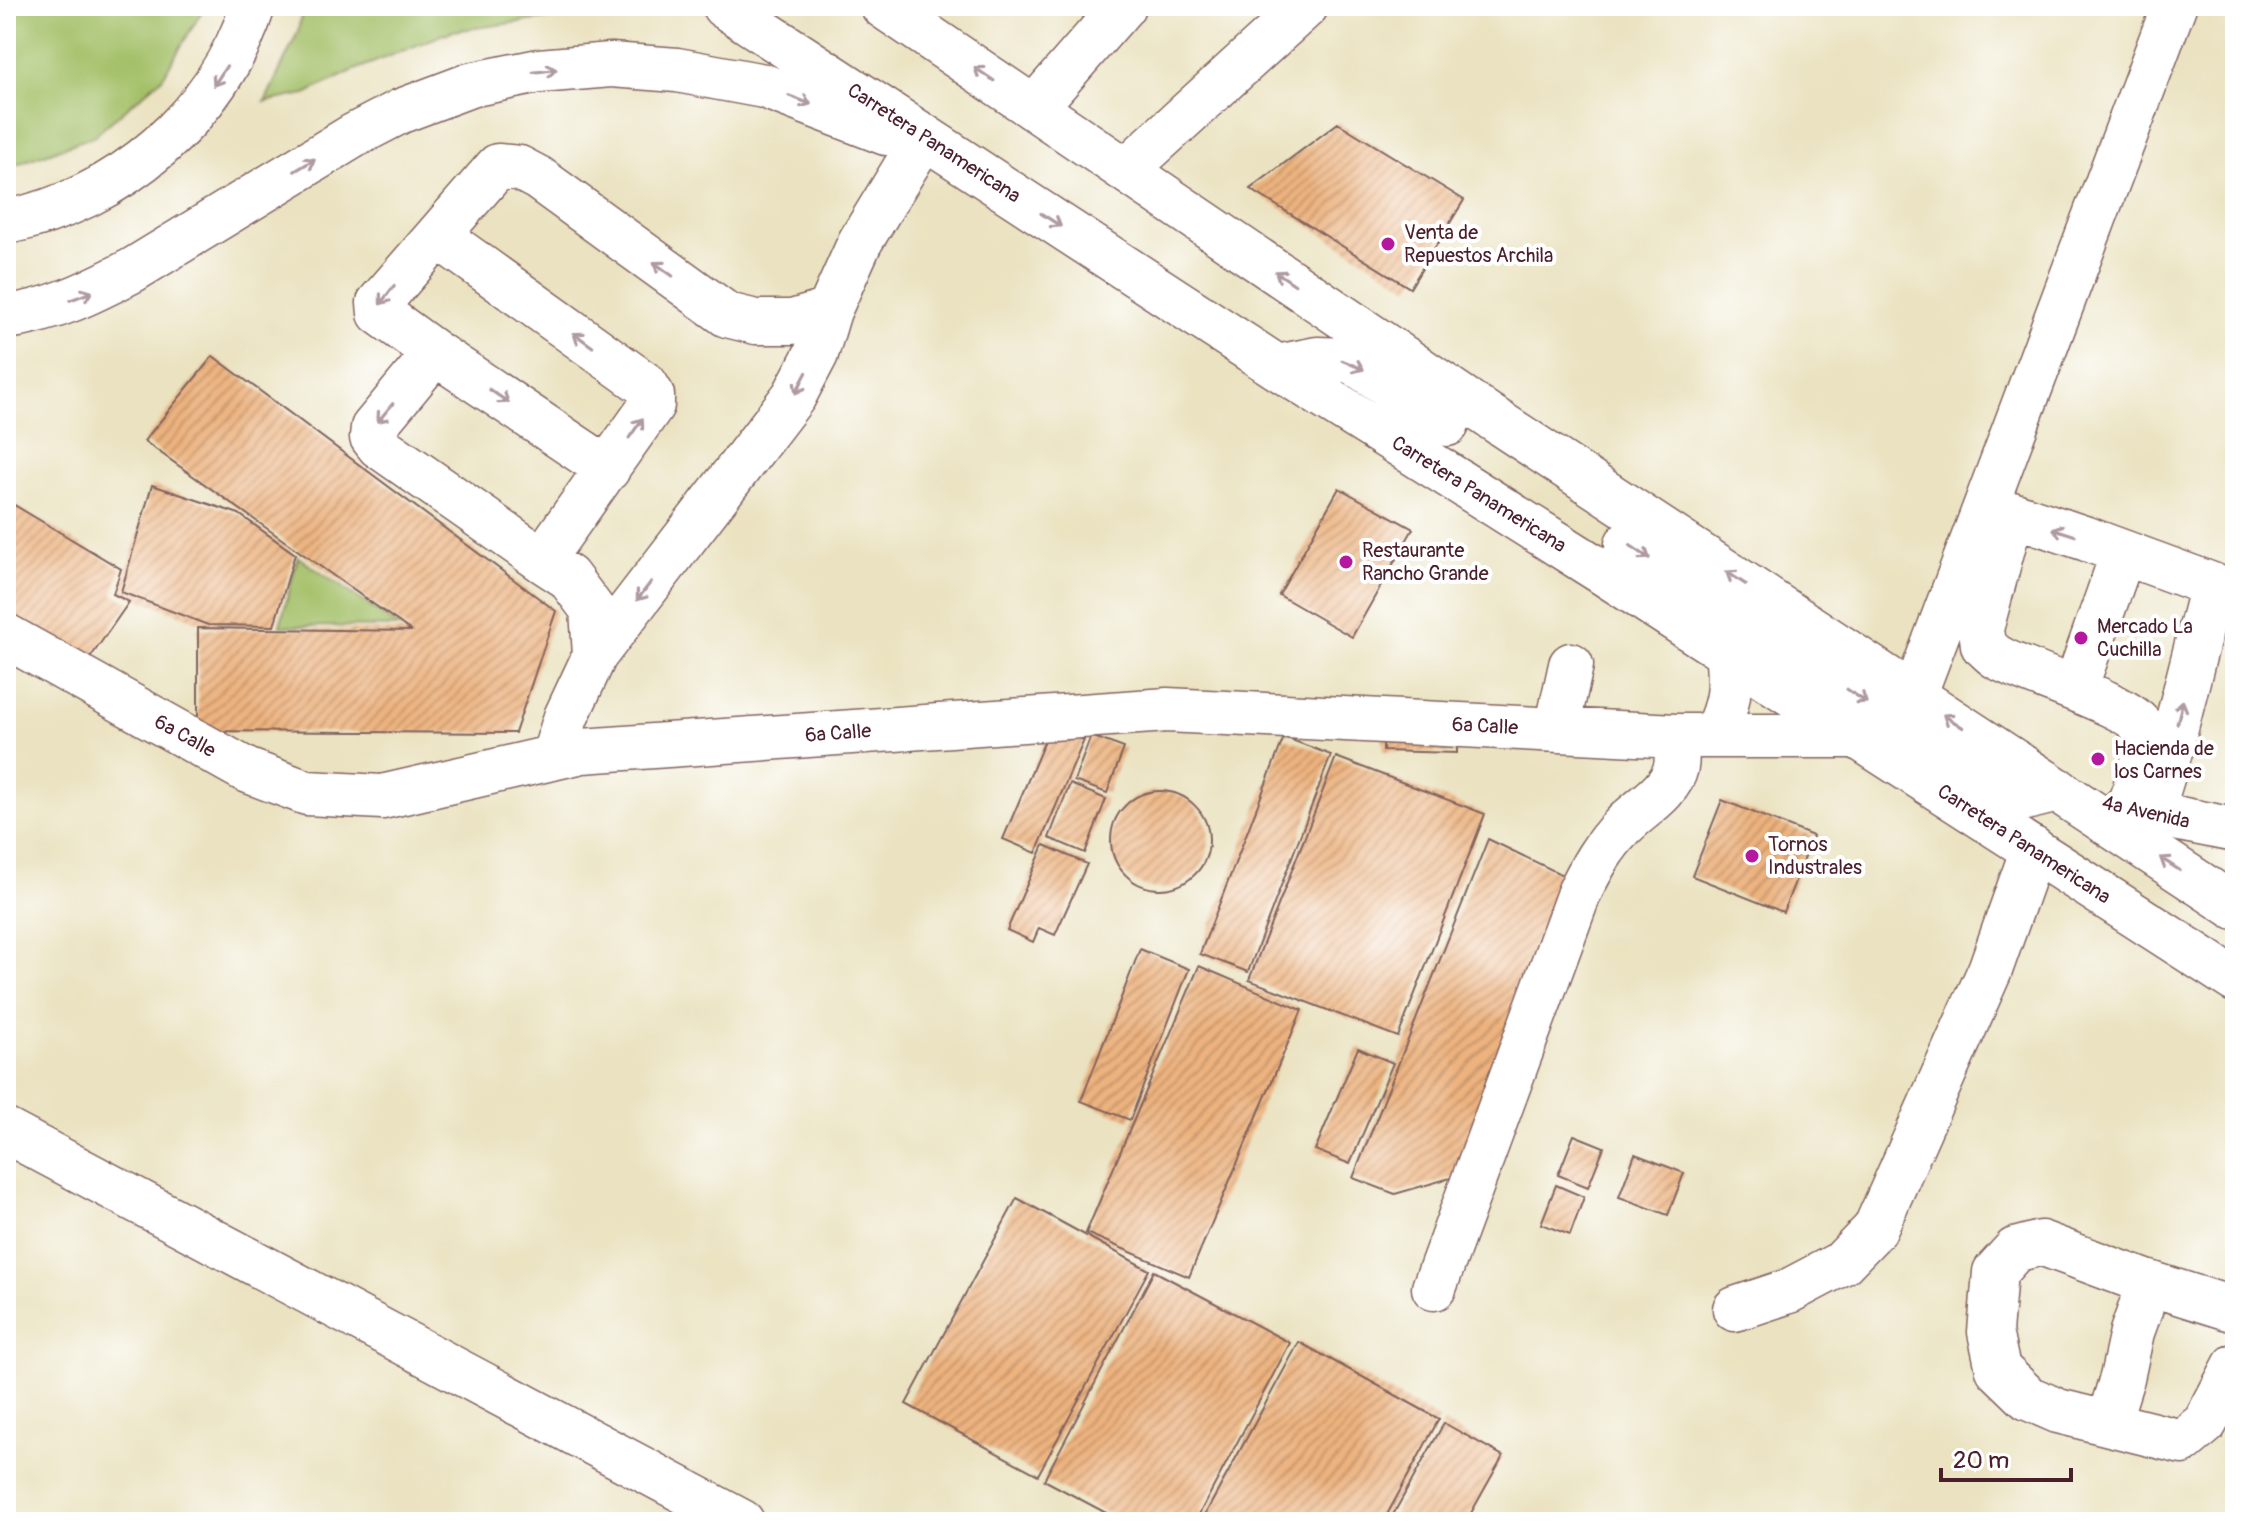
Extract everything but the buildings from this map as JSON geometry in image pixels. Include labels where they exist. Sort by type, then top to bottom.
[{"type":"main road","points":[[6,222],[51,210],[91,194],[134,168],[198,108],[224,73],[253,6]]},
{"type":"main road","name":"Carretera Panamericana","points":[[724,6],[1277,367],[1727,652],[2235,980]]},
{"type":"main road","points":[[883,6],[1489,416],[2235,907]]},
{"type":"main road","points":[[1034,108],[1123,6]]},
{"type":"main road","points":[[1126,170],[1306,6]]},
{"type":"main road","points":[[1914,696],[2174,6]]},
{"type":"main road","points":[[6,317],[58,304],[108,284],[353,136],[401,111],[470,85],[539,71],[611,65],[677,70],[764,86],[962,162]]},
{"type":"main road","points":[[553,758],[566,717],[595,655],[794,396],[816,354],[829,311],[860,242],[919,145]]},
{"type":"main road","points":[[608,469],[380,313],[379,303],[498,166],[519,168],[538,178],[727,315],[756,322],[792,322],[829,311]]},
{"type":"main road","points":[[438,236],[646,385],[652,395],[652,405],[542,560]]},
{"type":"main road","points":[[435,353],[373,428],[372,437],[379,446],[568,577],[592,609],[595,655]]},
{"type":"main road","points":[[1277,367],[1317,359],[1350,360],[2000,791],[2021,799],[2058,790]]},
{"type":"main road","points":[[2012,514],[2212,585],[2169,755],[2139,811],[2146,734],[2138,720],[2075,689],[1997,657],[1983,645],[1981,629],[2012,514]]},
{"type":"main road","points":[[2075,689],[2123,553]]},
{"type":"main road","name":"6a Calle","points":[[6,636],[246,770],[307,793],[382,797],[582,751],[1167,710],[1695,736],[1858,736]]},
{"type":"main road","points":[[1434,1288],[1579,893],[1595,859],[1623,825],[1657,796],[1672,776],[1677,759],[1695,736],[1723,717],[1730,683],[1727,652]]},
{"type":"main road","points":[[1557,729],[1571,665]]},
{"type":"main road","name":"4a Avenida","points":[[2058,790],[2139,811],[2235,830]]},
{"type":"main road","points":[[1735,1309],[1789,1291],[1842,1263],[1875,1229],[1990,970],[2033,849]]},
{"type":"main road","points":[[6,1131],[742,1522]]},
{"type":"main road","points":[[2235,1310],[2146,1282],[2041,1243],[2015,1250],[1995,1272],[1990,1332],[1998,1369],[2028,1398],[2058,1411],[2182,1442],[2205,1423],[2235,1366]]},
{"type":"main road","points":[[2108,1423],[2146,1282]]},
{"type":"green space","points":[[6,6],[205,6],[162,78],[94,136],[6,168]]},
{"type":"green space","points":[[303,6],[666,7],[573,15],[452,31],[352,71],[305,94],[265,102],[298,32]]},
{"type":"green space","points":[[298,557],[400,627],[280,626]]},
{"type":"place","name":"Venta de Repuestos Archila","points":[[1388,244]]},
{"type":"place","name":"Restaurante Rancho Grande","points":[[1346,562]]},
{"type":"place","name":"Mercado La Cuchilla","points":[[2081,638]]},
{"type":"place","name":"Hacienda de los Carnes","points":[[2098,759]]},
{"type":"place","name":"Tornos Industrales","points":[[1752,856]]}]
